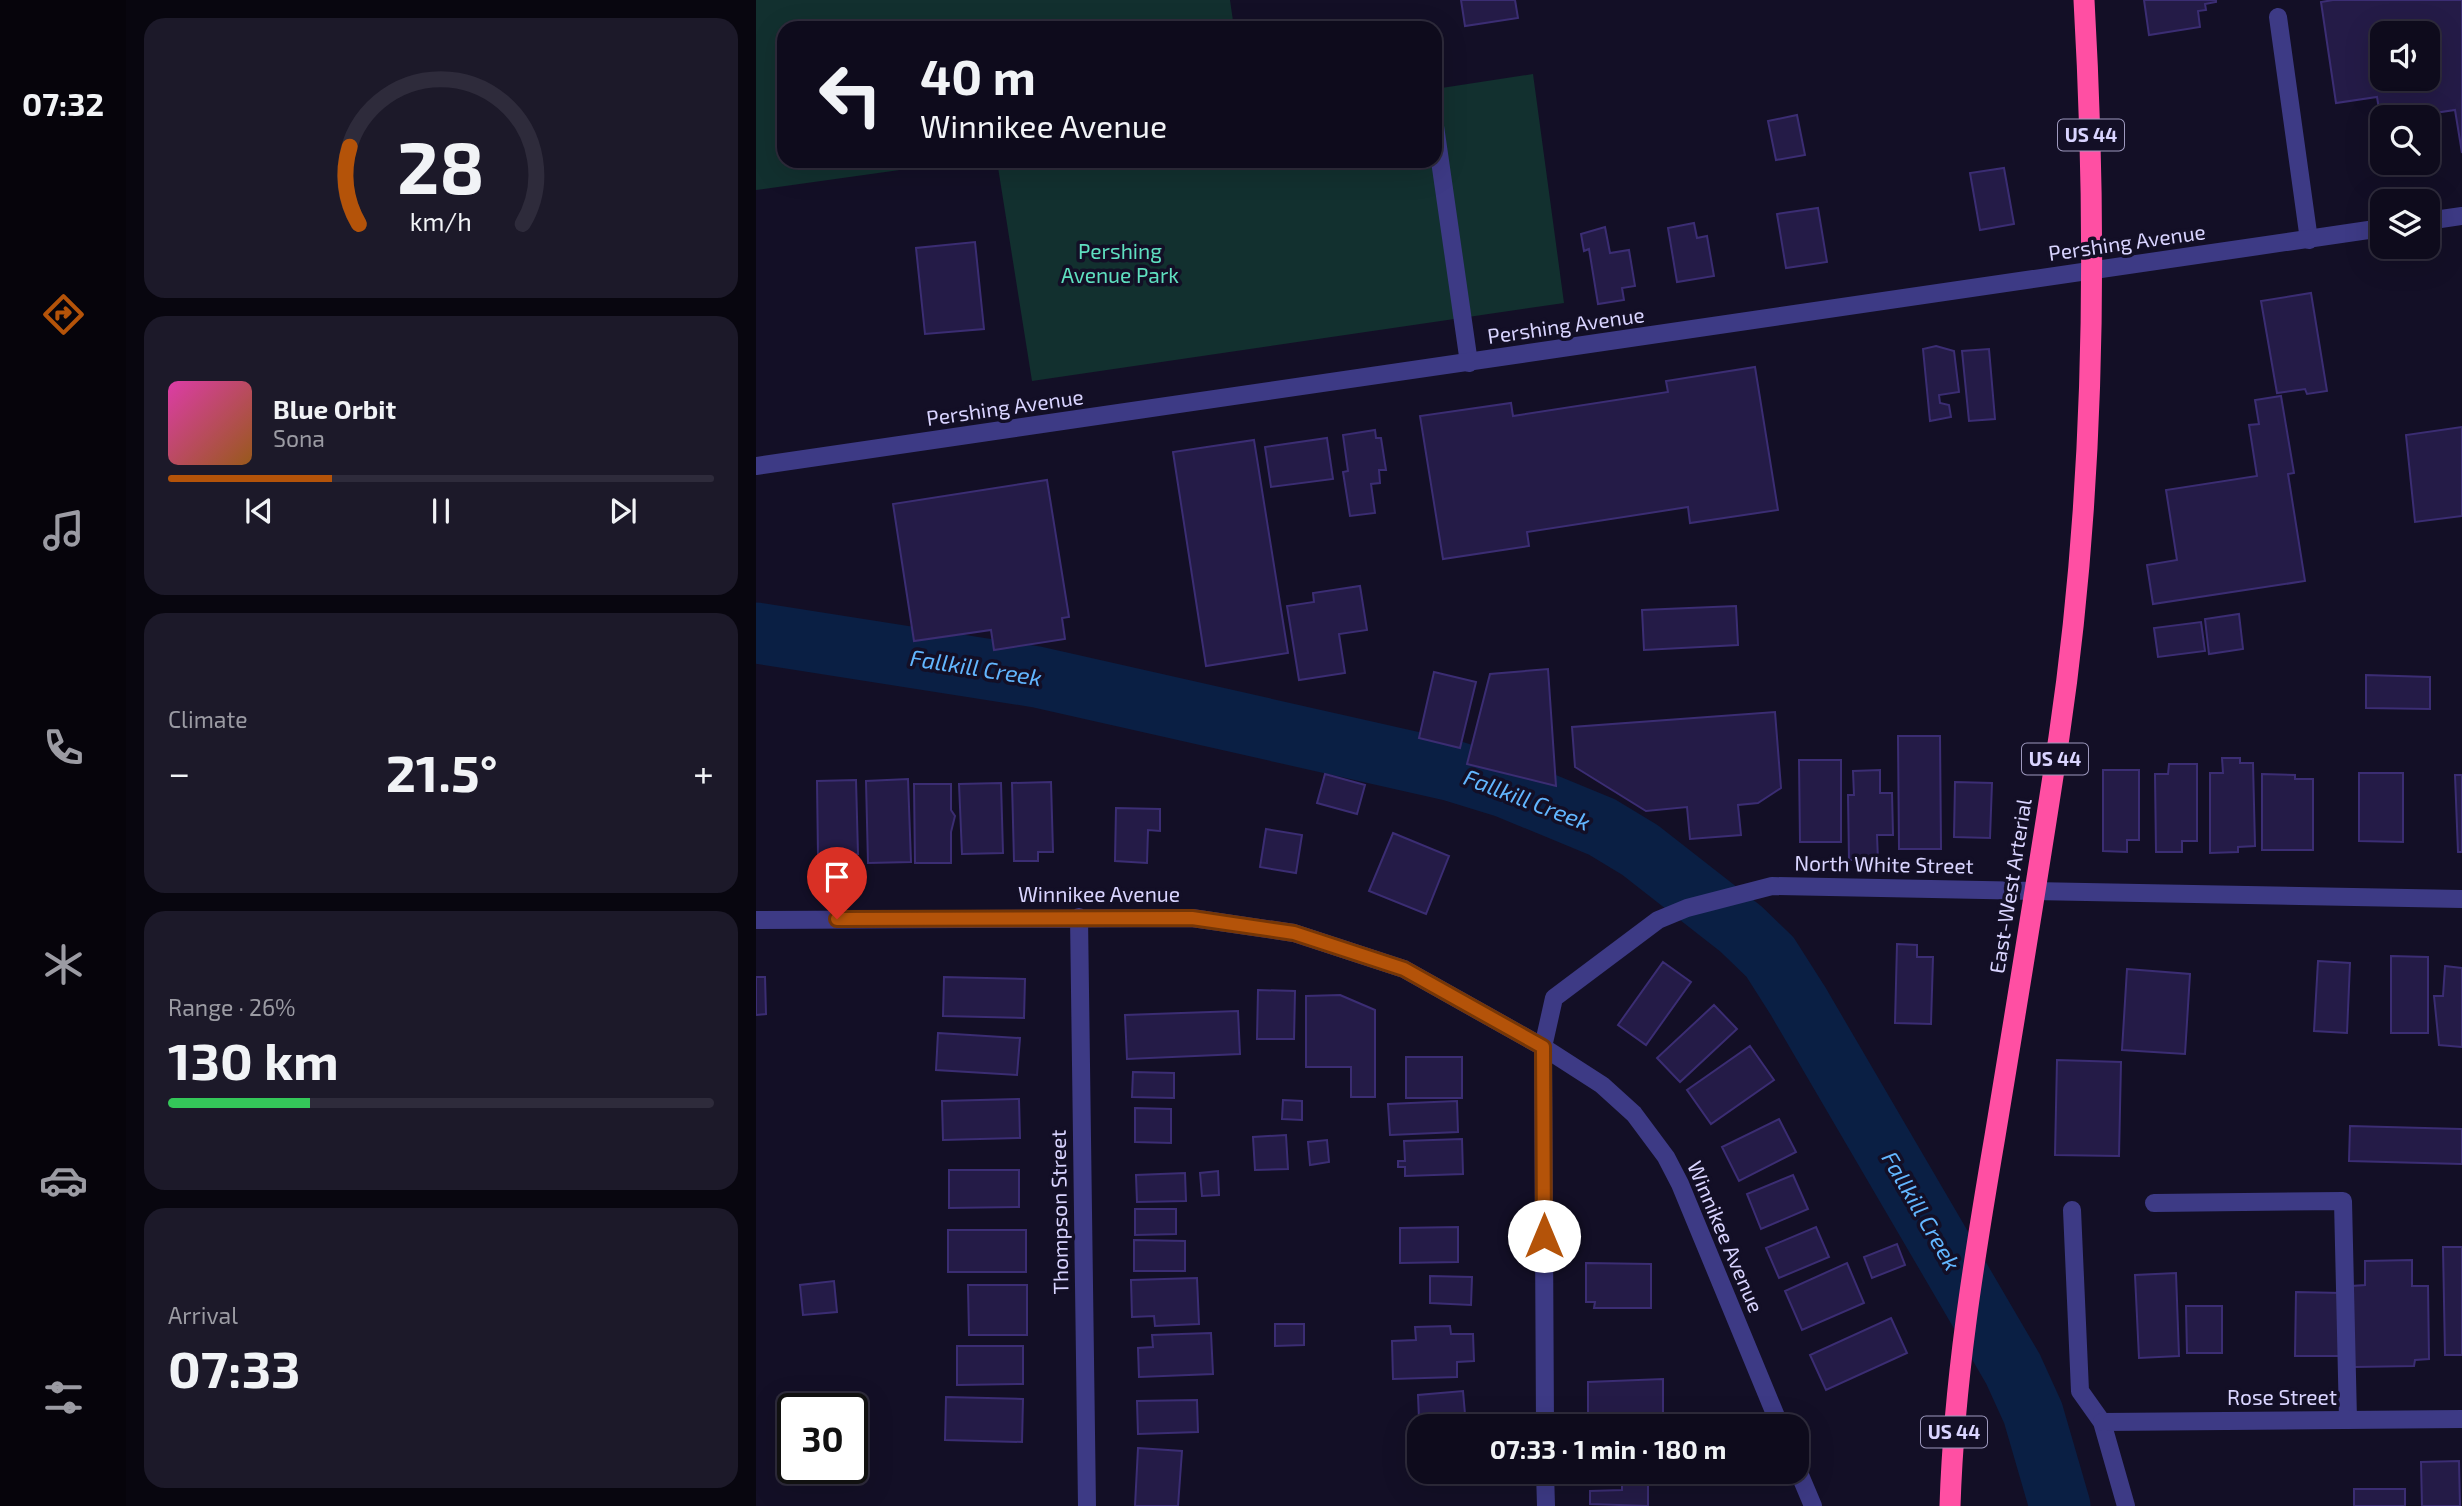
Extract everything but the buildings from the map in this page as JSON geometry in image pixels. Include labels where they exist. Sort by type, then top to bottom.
[{"type":"highway","name":"US 44","points":[[2084,0],[2090,119],[2091,271]]},
{"type":"highway","name":"East-West Arterial","points":[[1950,1506],[1961,1357],[2035,892],[2075,603],[2085,477],[2091,271]]},
{"type":"street","points":[[2278,17],[2309,240]]},
{"type":"street","points":[[1441,168],[1469,363]]},
{"type":"street","points":[[2440,219],[2462,216]]},
{"type":"street","name":"Pershing Avenue","points":[[756,466],[2370,231]]},
{"type":"street","name":"North White Street","points":[[1545,1414],[1543,1047],[1554,998],[1643,930],[1672,914],[1734,895],[1786,885],[2462,899]]},
{"type":"street","name":"Thompson Street","points":[[1079,918],[1087,1506]]},
{"type":"street","name":"Winnikee Avenue","points":[[756,920],[1192,918],[1294,933],[1404,969],[1543,1047],[1602,1084],[1634,1114],[1666,1157],[1686,1196],[1775,1414]]},
{"type":"street","points":[[2154,1203],[2343,1201],[2348,1420]]},
{"type":"street","points":[[2072,1210],[2080,1391],[2102,1422],[2126,1506]]},
{"type":"street","name":"Rose Street","points":[[2102,1422],[2462,1419]]},
{"type":"street","points":[[1545,1484],[1546,1506]]},
{"type":"street","points":[[1804,1484],[1813,1506]]},
{"type":"green space","points":[[756,0],[1230,0],[1233,21],[777,21],[777,168],[914,168],[756,190]]},
{"type":"green space","name":"Pershing Avenue Park","points":[[1533,74],[1564,303],[1032,381],[998,168],[1442,168],[1442,88]]},
{"type":"waterway","name":"Fallkill Creek","points":[[756,633],[1037,677],[1453,771],[1505,787],[1602,827],[1640,850],[1741,929],[1770,957],[2013,1369],[2033,1413],[2060,1506]]},
{"type":"route","points":[[837,919],[1192,918],[1294,933],[1404,969],[1543,1047],[1544,1236]]}]
